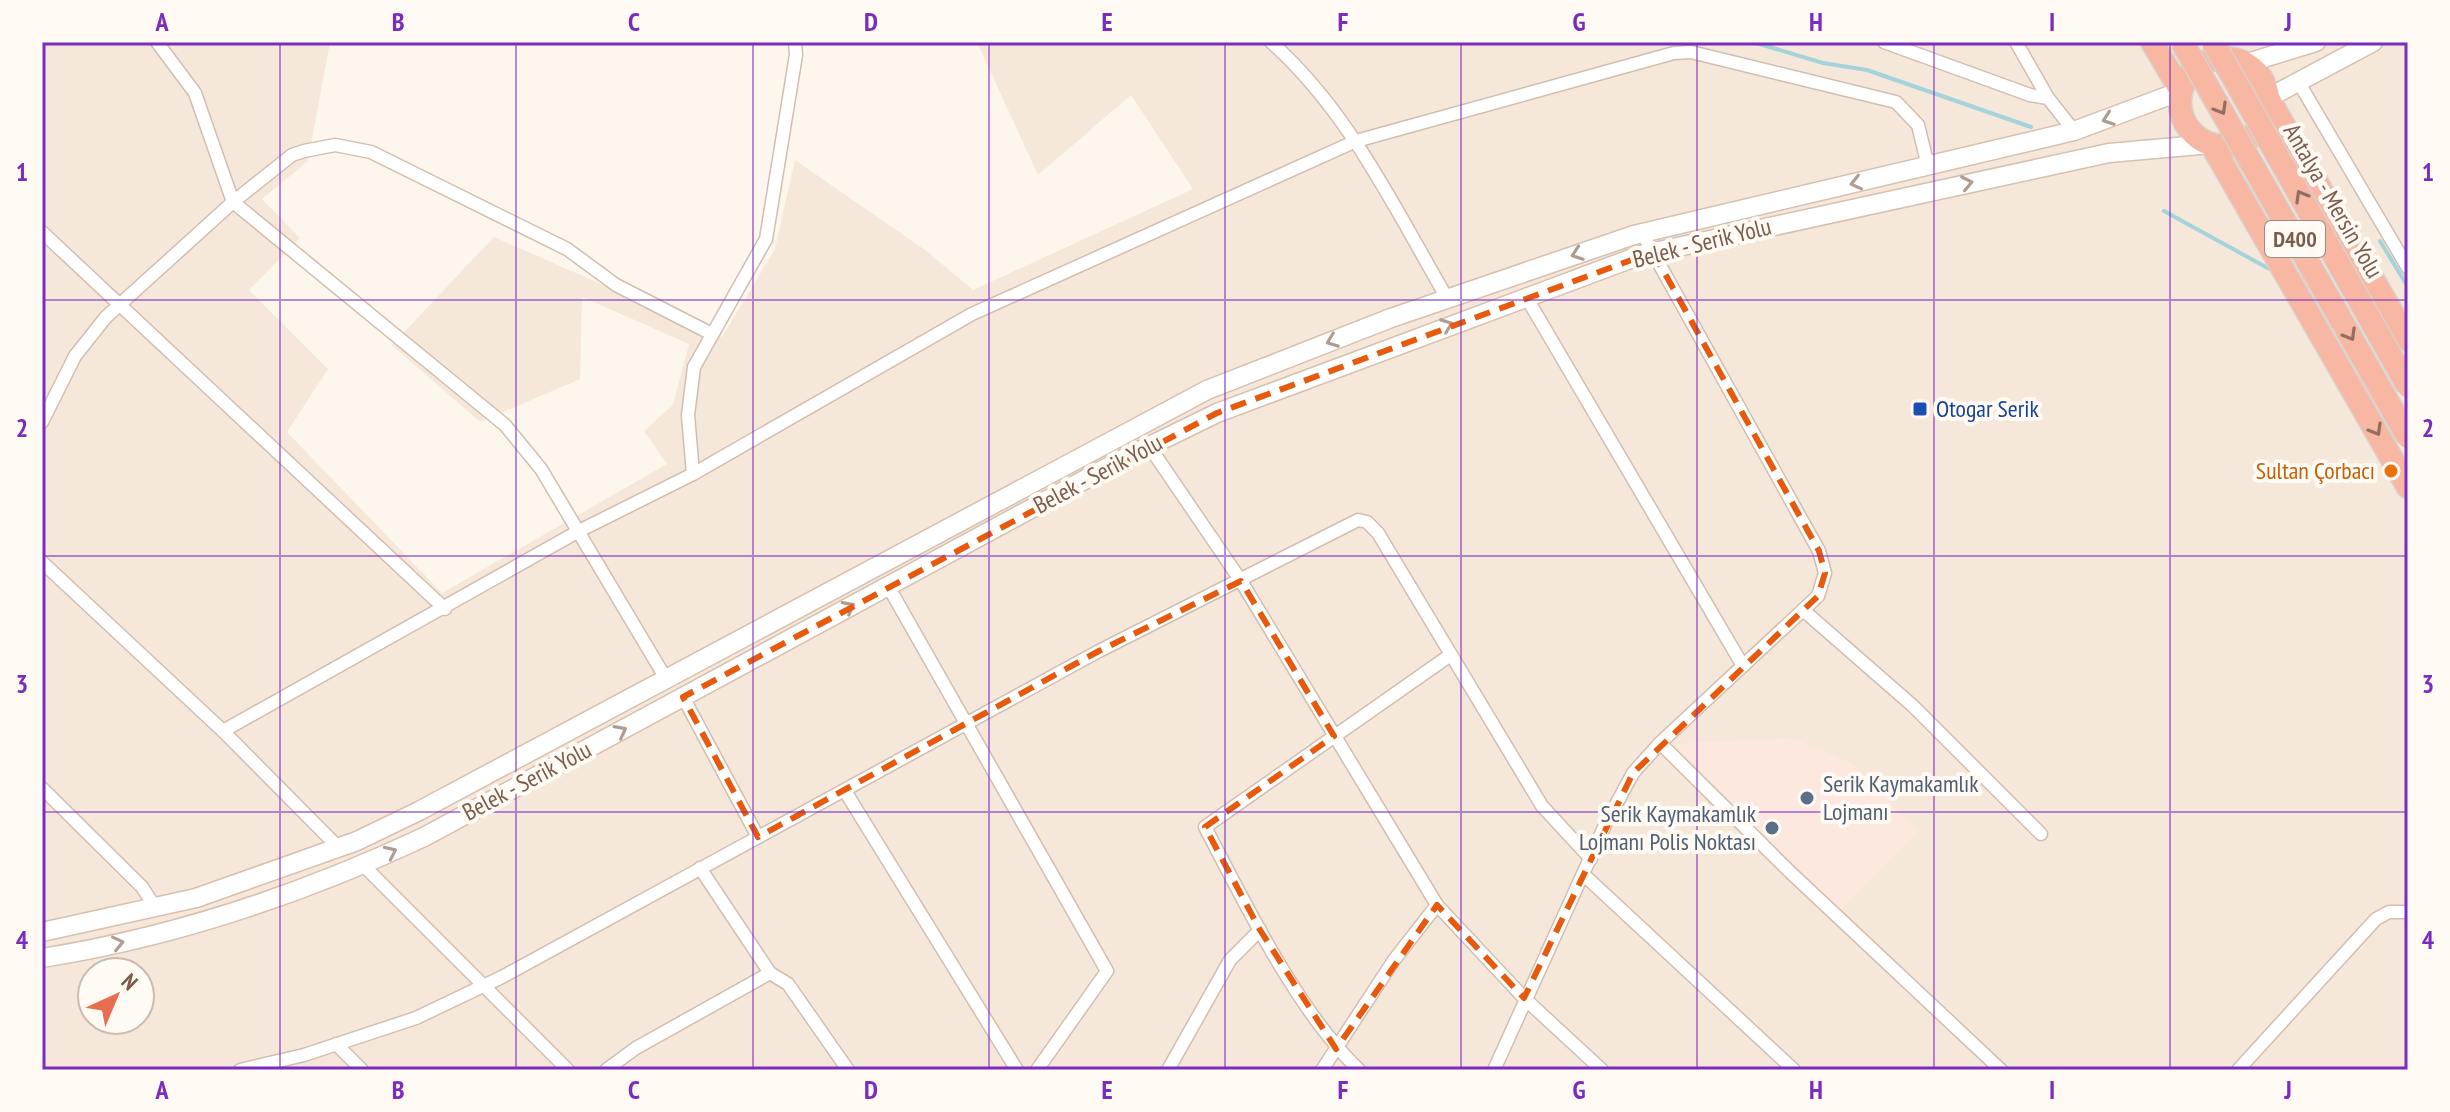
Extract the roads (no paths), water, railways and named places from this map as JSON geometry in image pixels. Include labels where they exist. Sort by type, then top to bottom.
[{"type":"highway","points":[[2152,42],[2181,91]]},
{"type":"highway","name":"D400","points":[[2182,42],[2408,437]]},
{"type":"highway","name":"Antalya - Mersin Yolu","points":[[2213,42],[2408,386]]},
{"type":"highway","points":[[2234,42],[2247,63],[2258,72],[2268,98],[2408,340]]},
{"type":"highway","points":[[2247,63],[2220,57],[2206,61],[2186,79],[2181,91],[2182,118],[2199,139],[2211,144],[2233,145],[2252,136],[2265,119],[2268,98]]},
{"type":"highway","points":[[2211,144],[2408,487]]},
{"type":"main road","points":[[2247,63],[2316,42]]},
{"type":"main road","points":[[2268,98],[2373,42]]},
{"type":"main road","name":"Belek - Serik Yolu","points":[[42,932],[196,898],[338,847],[419,811],[1207,390],[1447,298],[1642,233],[2074,131],[2181,91]]},
{"type":"main road","name":"Belek - Serik Yolu","points":[[42,958],[192,926],[299,892],[363,865],[424,837],[1149,446],[1217,413],[1525,295],[1653,252],[2109,153],[2211,144]]},
{"type":"street","points":[[157,42],[195,93],[233,202],[487,407],[541,469],[665,677]]},
{"type":"street","points":[[693,474],[689,389],[694,367],[710,333],[748,276],[766,239],[796,55],[795,42]]},
{"type":"street","points":[[1271,42],[1320,92],[1356,141],[1447,298]]},
{"type":"street","points":[[1884,42],[2048,98]]},
{"type":"street","points":[[2016,42],[2048,98],[2074,131]]},
{"type":"street","points":[[223,731],[579,531],[693,474],[972,314],[1356,141],[1665,55],[1691,52],[1896,102],[1918,125],[1928,166]]},
{"type":"street","points":[[2299,83],[2408,268]]},
{"type":"street","points":[[42,422],[75,356],[117,305],[233,202],[292,155],[318,147],[355,147],[567,249],[616,285],[710,333]]},
{"type":"street","points":[[42,232],[445,609]]},
{"type":"street","points":[[1494,1070],[1524,998],[1633,773],[1660,743],[1803,610],[1823,586],[1823,560],[1642,233]]},
{"type":"street","points":[[1525,295],[1743,666]]},
{"type":"street","points":[[1149,446],[1241,581],[1437,905],[1524,998],[1602,1070]]},
{"type":"street","points":[[240,1070],[304,1055],[416,1018],[845,791],[1099,651],[1358,520],[1367,522],[1378,533],[1449,656],[1542,806],[1591,859]]},
{"type":"street","points":[[42,562],[223,731],[338,847]]},
{"type":"street","points":[[888,586],[1107,971],[1037,1070]]},
{"type":"street","points":[[1803,610],[1913,706],[2041,834]]},
{"type":"street","points":[[1359,1070],[1336,1049],[1260,930],[1205,827],[1449,656]]},
{"type":"street","points":[[683,697],[758,837]]},
{"type":"street","points":[[1660,743],[1996,1069]]},
{"type":"street","points":[[42,788],[142,887],[155,907]]},
{"type":"street","points":[[845,791],[1017,1070]]},
{"type":"street","points":[[363,865],[480,986],[568,1070]]},
{"type":"street","points":[[700,868],[770,973],[788,984],[848,1070]]},
{"type":"street","points":[[1584,875],[1794,1070]]},
{"type":"street","points":[[1322,1070],[1394,960],[1437,905]]},
{"type":"street","points":[[2238,1070],[2376,919],[2389,912],[2408,912]]},
{"type":"street","points":[[1168,1070],[1230,960],[1260,930]]},
{"type":"street","points":[[606,1070],[636,1048],[770,973]]},
{"type":"street","points":[[336,1044],[362,1070]]},
{"type":"street","points":[[304,1055],[307,1070]]},
{"type":"waterway","points":[[1753,42],[1823,63],[1867,70],[2031,127]]},
{"type":"waterway","points":[[2164,211],[2273,271]]},
{"type":"waterway","points":[[2380,241],[2408,287]]},
{"type":"place","name":"Otogar Serik","points":[[1920,409]]},
{"type":"place","name":"Sultan Çorbacı","points":[[2391,471]]},
{"type":"place","name":"Serik Kaymakamlık Lojmanı","points":[[1807,798]]},
{"type":"place","name":"Serik Kaymakamlık Lojmanı Polis Noktası","points":[[1772,828]]}]
